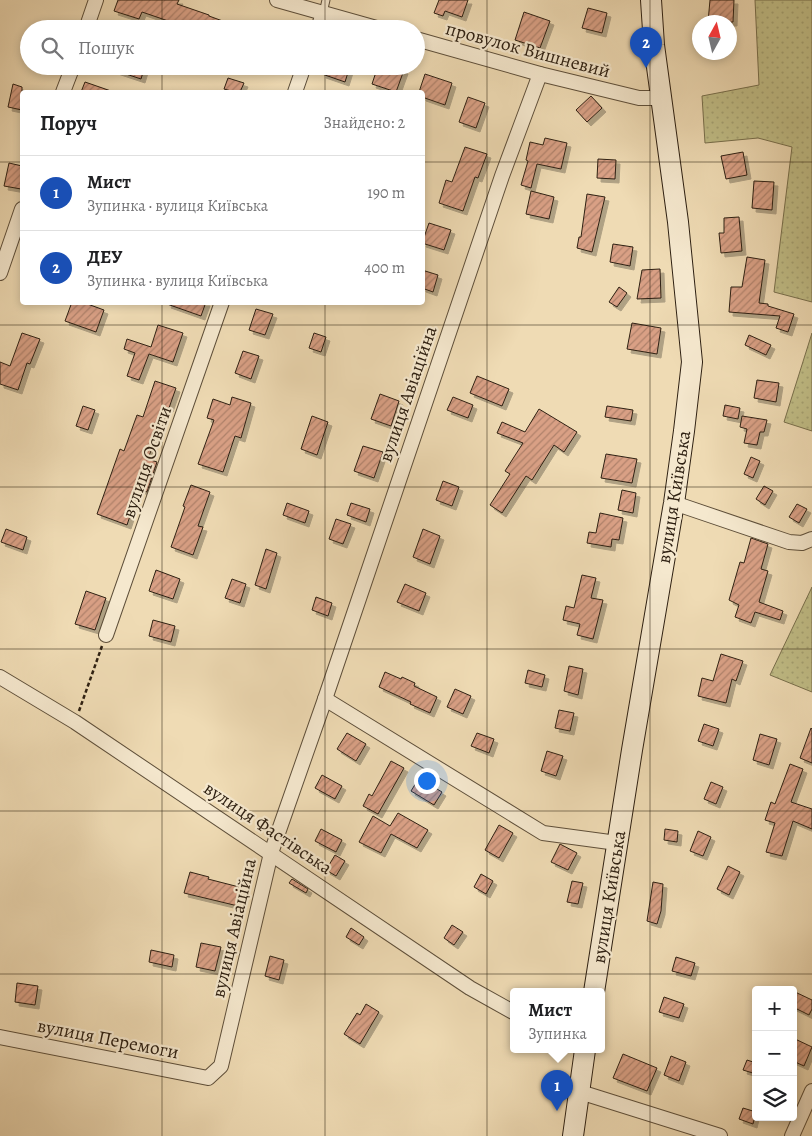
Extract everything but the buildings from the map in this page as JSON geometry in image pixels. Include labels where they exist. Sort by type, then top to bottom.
[{"type":"street","points":[[89,20],[96,0]]},
{"type":"street","points":[[277,0],[325,6],[358,20]]},
{"type":"street","name":"вулиця Київська","points":[[595,988],[674,503],[692,362],[678,222],[654,45],[650,0]]},
{"type":"street","points":[[321,20],[325,6]]},
{"type":"street","name":"провулок Вишневий","points":[[425,42],[540,74],[639,98],[661,98]]},
{"type":"street","name":"вулиця Авіаційна","points":[[208,1078],[221,1066],[271,853],[502,176],[540,74]]},
{"type":"street","points":[[64,90],[69,75]]},
{"type":"street","points":[[296,90],[301,75]]},
{"type":"street","points":[[0,273],[3,257],[20,214]]},
{"type":"street","name":"вулиця Освіти","points":[[106,635],[221,305]]},
{"type":"street","points":[[674,503],[789,542],[802,542],[812,539]]},
{"type":"street","name":"вулиця Фастівська","points":[[0,677],[75,722],[470,988],[510,1010]]},
{"type":"street","points":[[324,699],[543,833],[617,842]]},
{"type":"street","name":"вулиця Перемоги","points":[[0,1037],[208,1078]]},
{"type":"street","points":[[573,1136],[585,1053]]},
{"type":"street","points":[[792,1136],[812,1091]]},
{"type":"street","points":[[580,1092],[720,1136]]},
{"type":"path","points":[[75,722],[106,635]]},
{"type":"shaded area","points":[[755,0],[812,0],[812,302],[774,292],[792,147],[758,138],[705,143],[702,96],[759,85]]},
{"type":"shaded area","points":[[812,333],[812,431],[784,422]]},
{"type":"shaded area","points":[[812,587],[812,692],[770,675]]},
{"type":"place","name":"ДЕУ","points":[[646,68]]},
{"type":"place","name":"Мист","points":[[557,1111]]}]
